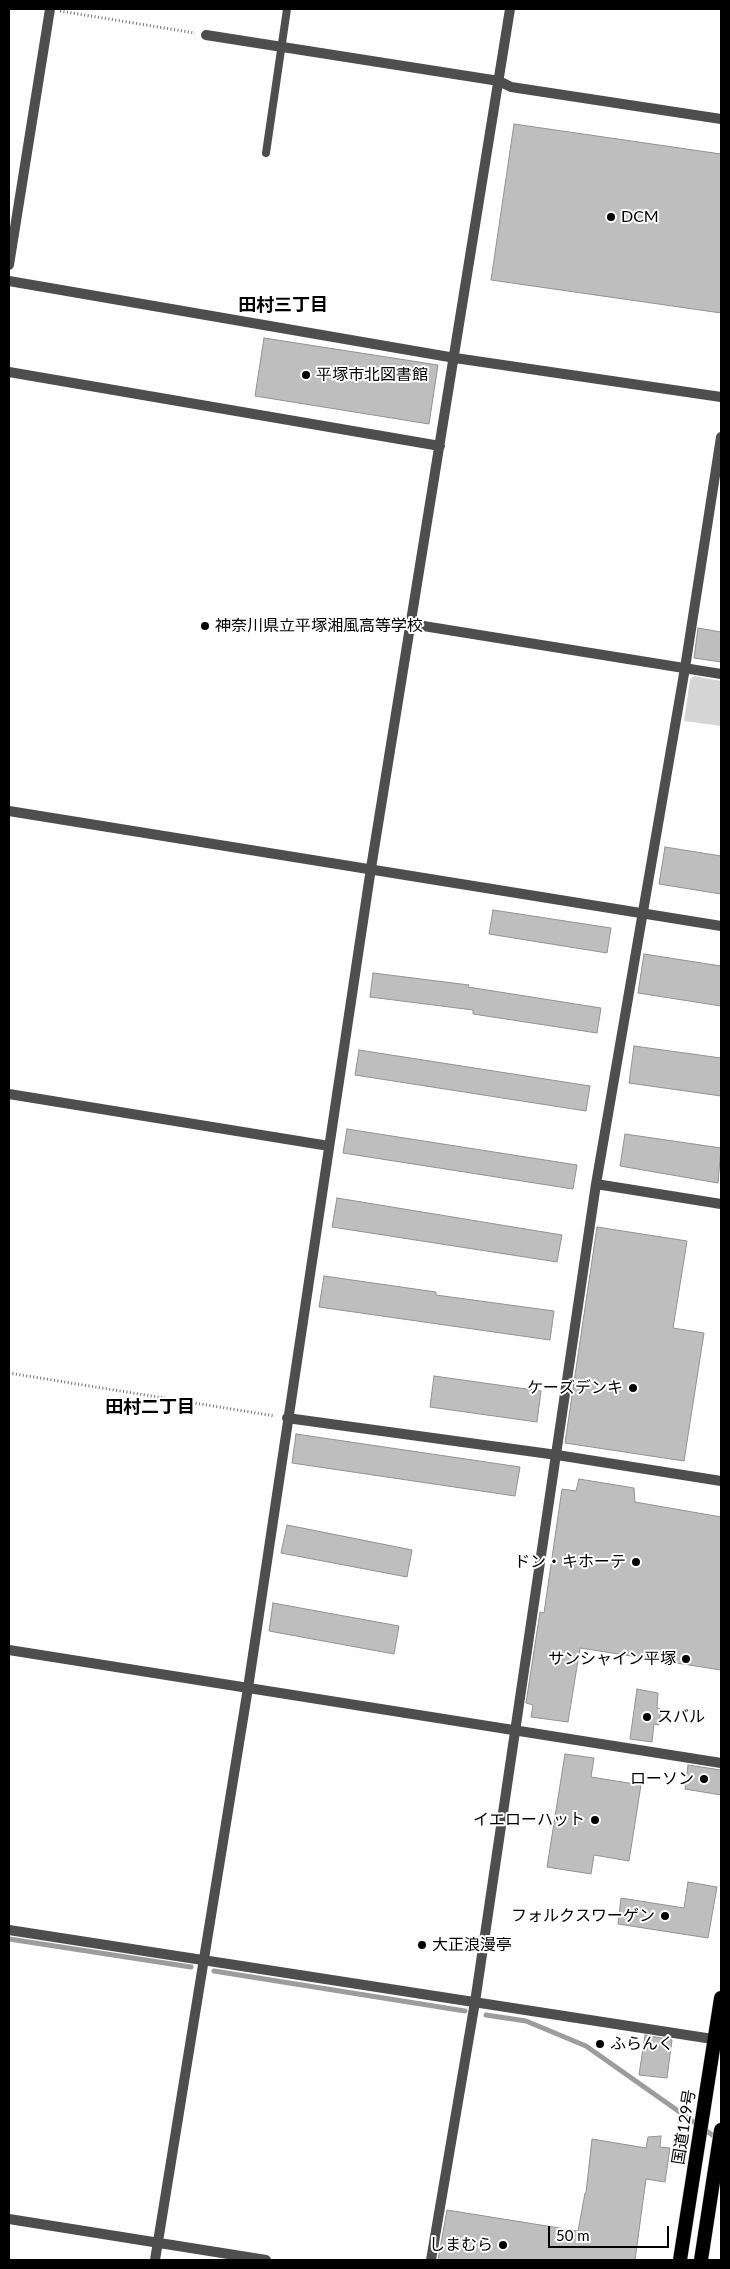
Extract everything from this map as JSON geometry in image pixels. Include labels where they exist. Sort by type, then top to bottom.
[{"type":"highway","name":"国道129号","points":[[680,2260],[718,2040],[721,1998]]},
{"type":"highway","points":[[700,2260],[721,2130]]},
{"type":"street","points":[[9,265],[48,9]]},
{"type":"street","points":[[155,2260],[202,1961],[248,1688],[371,868],[510,9]]},
{"type":"street","points":[[206,35],[499,81],[511,87],[721,119]]},
{"type":"street","points":[[9,281],[455,358],[721,397]]},
{"type":"street","points":[[9,372],[440,446]]},
{"type":"street","points":[[431,2260],[475,2002],[596,1184],[641,912],[685,668],[721,437]]},
{"type":"street","points":[[411,624],[721,674]]},
{"type":"street","points":[[9,811],[721,926]]},
{"type":"street","points":[[9,1094],[328,1146]]},
{"type":"street","points":[[596,1184],[721,1204]]},
{"type":"street","points":[[287,1418],[556,1455],[721,1481]]},
{"type":"street","points":[[9,1650],[721,1763]]},
{"type":"street","points":[[9,1930],[718,2040]]},
{"type":"street","points":[[9,2218],[266,2260]]},
{"type":"lane","points":[[266,153],[280,46],[287,9]]},
{"type":"path","points":[[48,9],[206,35]]},
{"type":"path","points":[[9,1373],[287,1418]]},
{"type":"shaded area","points":[[694,676],[721,681],[721,726],[684,721],[690,679]]},
{"type":"building","name":"DCM","points":[[514,124],[721,154],[721,313],[491,280]]},
{"type":"building","points":[[264,338],[438,365],[429,424],[255,396]]},
{"type":"building","points":[[698,628],[721,632],[721,662],[694,658]]},
{"type":"building","points":[[665,847],[721,856],[721,894],[659,884]]},
{"type":"building","points":[[493,910],[611,928],[607,953],[489,934]]},
{"type":"building","points":[[644,954],[721,966],[721,1006],[638,993]]},
{"type":"building","points":[[373,973],[469,985],[468,987],[601,1008],[597,1033],[473,1014],[473,1010],[370,997]]},
{"type":"building","points":[[634,1046],[721,1058],[721,1096],[629,1083]]},
{"type":"building","points":[[359,1050],[590,1086],[586,1111],[355,1075]]},
{"type":"building","points":[[347,1129],[577,1165],[573,1189],[343,1153]]},
{"type":"building","points":[[625,1134],[721,1148],[718,1183],[620,1166]]},
{"type":"building","points":[[337,1198],[562,1235],[557,1262],[332,1227]]},
{"type":"building","name":"ケーズデンキ","points":[[597,1227],[687,1241],[673,1328],[704,1333],[684,1461],[565,1443]]},
{"type":"building","points":[[324,1276],[436,1292],[436,1295],[554,1311],[550,1340],[319,1307]]},
{"type":"building","points":[[434,1376],[541,1391],[537,1422],[430,1407]]},
{"type":"building","points":[[296,1434],[520,1467],[515,1496],[292,1463]]},
{"type":"building","name":"ドン・キホーテ","points":[[579,1479],[634,1488],[635,1502],[721,1517],[721,1670],[580,1648],[568,1722],[531,1717],[533,1705],[526,1703],[540,1612],[544,1613],[562,1489],[576,1491]]},
{"type":"building","points":[[287,1525],[412,1550],[407,1577],[281,1553]]},
{"type":"building","points":[[273,1603],[399,1626],[394,1654],[269,1631]]},
{"type":"building","name":"スバル","points":[[637,1689],[658,1693],[657,1708],[661,1709],[659,1725],[654,1724],[652,1742],[630,1739]]},
{"type":"building","name":"イエローハット","points":[[565,1754],[594,1758],[591,1777],[641,1785],[629,1861],[594,1855],[591,1874],[547,1867]]},
{"type":"building","name":"ローソン","points":[[688,1765],[721,1770],[721,1795],[685,1789]]},
{"type":"building","name":"フォルクスワーゲン","points":[[688,1882],[717,1887],[708,1938],[618,1924],[621,1898],[684,1908]]},
{"type":"building","points":[[645,2035],[672,2040],[667,2078],[639,2075]]},
{"type":"building","points":[[661,2136],[660,2147],[670,2148],[665,2182],[646,2179],[635,2260],[438,2260],[447,2210],[578,2231],[586,2193],[592,2139],[646,2148],[648,2137]]},
{"type":"waterway","points":[[9,1939],[191,1967]]},
{"type":"waterway","points":[[214,1971],[465,2011]]},
{"type":"waterway","points":[[486,2015],[526,2021],[586,2046],[718,2139]]},
{"type":"place","name":"DCM","points":[[611,217]]},
{"type":"place","name":"平塚市北図書館","points":[[306,375]]},
{"type":"place","name":"神奈川県立平塚湘風高等学校","points":[[205,626]]},
{"type":"place","name":"ケーズデンキ","points":[[633,1388]]},
{"type":"place","name":"ドン・キホーテ","points":[[636,1562]]},
{"type":"place","name":"サンシャイン平塚","points":[[686,1659]]},
{"type":"place","name":"スバル","points":[[647,1717]]},
{"type":"place","name":"ローソン","points":[[704,1779]]},
{"type":"place","name":"イエローハット","points":[[595,1820]]},
{"type":"place","name":"フォルクスワーゲン","points":[[665,1916]]},
{"type":"place","name":"大正浪漫亭","points":[[422,1945]]},
{"type":"place","name":"ふらんく","points":[[600,2044]]},
{"type":"place","name":"しまむら","points":[[503,2245]]},
{"type":"district","name":"田村三丁目","points":[[283,305]]},
{"type":"district","name":"田村二丁目","points":[[150,1407]]}]
